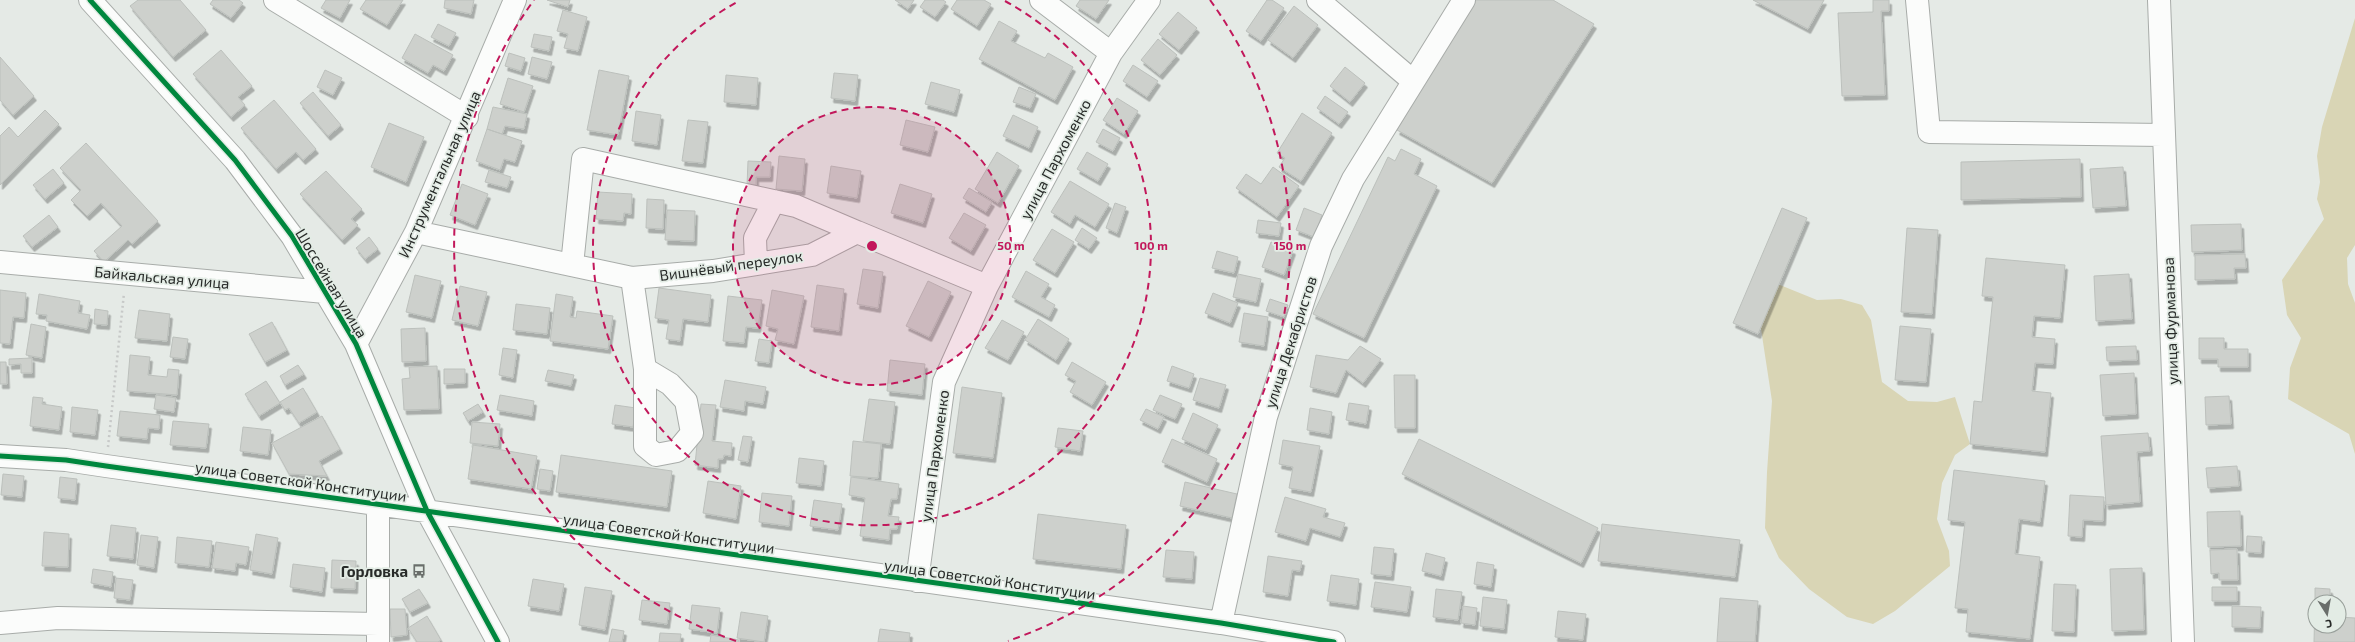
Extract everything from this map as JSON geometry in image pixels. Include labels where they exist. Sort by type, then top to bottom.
[{"type":"street","name":"Шоссейная улица","points":[[90,0],[235,160],[292,236],[356,344],[427,511],[498,642]]},
{"type":"street","points":[[275,0],[466,117]]},
{"type":"street","name":"Инструментальная улица","points":[[356,344],[416,232],[515,0]]},
{"type":"street","points":[[1041,0],[1111,53]]},
{"type":"street","name":"улица Пархоменко","points":[[916,581],[944,382],[987,286],[1111,53],[1149,0]]},
{"type":"street","points":[[1318,0],[1413,81]]},
{"type":"street","name":"улица Декабристов","points":[[1221,623],[1266,417],[1321,246],[1353,179],[1464,0]]},
{"type":"street","points":[[1918,0],[1929,132],[2163,135]]},
{"type":"street","name":"улица Фурманова","points":[[2159,0],[2183,642]]},
{"type":"street","points":[[572,265],[582,159],[796,206],[987,286]]},
{"type":"street","points":[[756,264],[755,238],[774,201]]},
{"type":"street","name":"Вишнёвый переулок","points":[[416,232],[632,278],[713,271],[812,254],[857,232]]},
{"type":"street","name":"Байкальская улица","points":[[0,262],[325,292]]},
{"type":"street","points":[[632,278],[645,369]]},
{"type":"street","name":"улица Советской Конституции","points":[[0,456],[66,460],[1221,623],[1334,642]]},
{"type":"street","points":[[0,623],[58,618],[378,633],[378,504]]},
{"type":"path","points":[[106,466],[126,274]]},
{"type":"shaded area","points":[[2355,18],[2355,245],[2347,258],[2348,284],[2355,303],[2355,454],[2349,434],[2288,399],[2290,368],[2301,338],[2287,315],[2282,280],[2324,219],[2317,199],[2320,182],[2317,156],[2322,127]]},
{"type":"shaded area","points":[[1780,285],[1817,300],[1841,299],[1862,305],[1871,320],[1882,382],[1908,401],[1937,402],[1955,397],[1970,444],[1955,455],[1942,483],[1937,519],[1949,551],[1950,566],[1895,611],[1873,624],[1847,617],[1809,589],[1779,558],[1765,528],[1772,401],[1761,329],[1750,310],[1753,296]]},
{"type":"building","points":[[138,0],[180,0],[206,30],[173,57],[130,6]]},
{"type":"building","points":[[213,0],[239,0],[243,3],[231,18],[210,4]]},
{"type":"building","points":[[326,0],[350,0],[340,18],[321,8]]},
{"type":"building","points":[[366,0],[403,0],[387,25],[360,9]]},
{"type":"building","points":[[445,0],[474,0],[471,14],[444,8]]},
{"type":"building","points":[[547,0],[570,0],[568,7]]},
{"type":"building","points":[[895,0],[914,0],[908,9]]},
{"type":"building","points":[[925,0],[943,0],[946,2],[935,17],[920,7]]},
{"type":"building","points":[[957,0],[984,0],[991,4],[977,26],[951,9]]},
{"type":"building","points":[[1080,0],[1109,0],[1096,19],[1076,6]]},
{"type":"building","points":[[1267,0],[1272,0],[1284,8],[1261,41],[1246,31]]},
{"type":"building","points":[[1473,0],[1553,0],[1594,24],[1492,183],[1397,130]]},
{"type":"building","points":[[1753,0],[1824,0],[1808,29]]},
{"type":"building","points":[[1873,0],[1889,0],[1889,11],[1881,11],[1885,95],[1842,96],[1838,13],[1873,12]]},
{"type":"building","points":[[1294,6],[1318,25],[1293,58],[1268,40]]},
{"type":"building","points":[[563,10],[587,17],[578,51],[564,48],[568,34],[557,31]]},
{"type":"building","points":[[1178,12],[1197,28],[1179,50],[1159,34]]},
{"type":"building","points":[[999,21],[1017,31],[1011,41],[1045,58],[1048,53],[1073,67],[1055,100],[979,59]]},
{"type":"building","points":[[438,24],[456,33],[449,46],[431,37]]},
{"type":"building","points":[[415,34],[453,55],[444,71],[433,65],[428,73],[402,58]]},
{"type":"building","points":[[534,34],[552,37],[549,51],[531,47]]},
{"type":"building","points":[[1158,39],[1177,55],[1160,75],[1141,60]]},
{"type":"building","points":[[221,50],[252,86],[238,97],[245,105],[231,117],[193,74]]},
{"type":"building","points":[[509,53],[525,58],[521,71],[505,66]]},
{"type":"building","points":[[0,57],[34,96],[13,115],[0,100]]},
{"type":"building","points":[[532,57],[552,62],[547,79],[528,74]]},
{"type":"building","points":[[1133,65],[1158,81],[1147,97],[1123,81]]},
{"type":"building","points":[[1345,67],[1365,83],[1350,102],[1330,86]]},
{"type":"building","points":[[325,70],[342,78],[333,95],[317,87]]},
{"type":"building","points":[[599,70],[629,76],[618,135],[587,130]]},
{"type":"building","points":[[834,73],[858,75],[855,101],[831,98]]},
{"type":"building","points":[[726,75],[758,78],[756,105],[724,102]]},
{"type":"building","points":[[508,78],[533,86],[524,112],[500,104]]},
{"type":"building","points":[[931,82],[960,90],[954,112],[925,104]]},
{"type":"building","points":[[1019,87],[1036,94],[1030,108],[1013,102]]},
{"type":"building","points":[[313,92],[341,125],[328,136],[300,103]]},
{"type":"building","points":[[1325,96],[1348,112],[1339,124],[1317,108]]},
{"type":"building","points":[[1117,98],[1138,111],[1124,134],[1103,120]]},
{"type":"building","points":[[274,100],[316,149],[303,160],[296,152],[276,169],[241,128]]},
{"type":"building","points":[[493,107],[527,114],[524,129],[505,126],[502,134],[487,129]]},
{"type":"building","points":[[45,110],[59,124],[0,185],[0,136],[9,127],[18,137]]},
{"type":"building","points":[[636,111],[661,115],[657,145],[632,141]]},
{"type":"building","points":[[1302,113],[1332,133],[1301,181],[1279,167],[1285,158],[1277,153]]},
{"type":"building","points":[[1013,115],[1038,127],[1029,148],[1003,136]]},
{"type":"building","points":[[688,120],[708,122],[703,163],[682,161]]},
{"type":"building","points":[[906,120],[935,127],[928,152],[900,145]]},
{"type":"building","points":[[389,123],[424,137],[406,182],[371,167]]},
{"type":"building","points":[[487,129],[522,141],[515,162],[504,159],[500,170],[476,161]]},
{"type":"building","points":[[1103,129],[1120,138],[1113,151],[1096,142]]},
{"type":"building","points":[[86,143],[158,221],[132,244],[128,240],[104,262],[94,251],[122,226],[101,203],[87,216],[71,200],[81,190],[60,168]]},
{"type":"building","points":[[1401,149],[1421,159],[1414,174],[1437,186],[1364,338],[1313,314],[1388,157],[1395,161]]},
{"type":"building","points":[[997,152],[1019,166],[998,203],[975,189]]},
{"type":"building","points":[[1087,152],[1108,164],[1098,181],[1077,169]]},
{"type":"building","points":[[779,156],[805,159],[802,191],[776,189]]},
{"type":"building","points":[[2080,159],[2081,197],[1961,200],[1961,162]]},
{"type":"building","points":[[748,161],[771,162],[770,177],[756,177],[756,185],[747,185]]},
{"type":"building","points":[[831,166],[861,171],[857,198],[827,193]]},
{"type":"building","points":[[1273,167],[1299,186],[1277,217],[1236,188],[1246,174],[1261,184]]},
{"type":"building","points":[[2123,167],[2126,206],[2093,208],[2090,169]]},
{"type":"building","points":[[53,169],[64,183],[45,199],[33,185]]},
{"type":"building","points":[[489,170],[511,177],[507,188],[485,182]]},
{"type":"building","points":[[326,171],[362,209],[351,219],[358,225],[342,240],[300,194]]},
{"type":"building","points":[[1070,181],[1109,204],[1095,227],[1075,215],[1070,224],[1051,212]]},
{"type":"building","points":[[462,184],[488,194],[475,225],[450,215]]},
{"type":"building","points":[[900,184],[932,194],[923,223],[891,213]]},
{"type":"building","points":[[969,188],[992,202],[986,212],[963,198]]},
{"type":"building","points":[[598,192],[632,194],[631,214],[624,213],[623,221],[596,219]]},
{"type":"building","points":[[647,199],[664,200],[663,229],[646,228]]},
{"type":"building","points":[[1115,203],[1126,207],[1117,233],[1106,228]]},
{"type":"building","points":[[1304,208],[1322,215],[1314,237],[1296,230]]},
{"type":"building","points":[[1782,208],[1807,218],[1758,334],[1733,323]]},
{"type":"building","points":[[667,210],[695,211],[694,241],[665,240]]},
{"type":"building","points":[[964,213],[986,225],[971,251],[949,238]]},
{"type":"building","points":[[49,215],[58,227],[32,247],[23,236]]},
{"type":"building","points":[[1258,220],[1281,223],[1279,236],[1256,233]]},
{"type":"building","points":[[2241,224],[2242,250],[2192,252],[2191,225]]},
{"type":"building","points":[[1082,228],[1097,238],[1089,249],[1075,240]]},
{"type":"building","points":[[1907,228],[1938,230],[1932,314],[1901,312]]},
{"type":"building","points":[[1052,229],[1074,242],[1055,273],[1033,260]]},
{"type":"building","points":[[369,237],[378,249],[365,259],[356,248]]},
{"type":"building","points":[[1271,242],[1293,250],[1284,275],[1262,267]]},
{"type":"building","points":[[1217,251],[1238,257],[1234,273],[1212,268]]},
{"type":"building","points":[[2245,254],[2246,268],[2234,268],[2235,279],[2195,280],[2195,255]]},
{"type":"building","points":[[1986,258],[2065,265],[2060,318],[2034,316],[2032,337],[2055,339],[2053,364],[2035,363],[2032,391],[2051,393],[2045,452],[1970,444],[1974,401],[1982,402],[1993,297],[1982,296]]},
{"type":"building","points":[[863,269],[883,272],[878,308],[857,304]]},
{"type":"building","points":[[1026,271],[1049,284],[1041,297],[1055,305],[1049,317],[1012,297]]},
{"type":"building","points":[[1238,274],[1261,279],[1256,302],[1233,297]]},
{"type":"building","points":[[2129,274],[2132,319],[2096,321],[2094,276]]},
{"type":"building","points":[[415,275],[441,281],[432,318],[406,312]]},
{"type":"building","points":[[928,281],[951,292],[929,337],[906,326]]},
{"type":"building","points":[[817,285],[844,289],[839,331],[811,327]]},
{"type":"building","points":[[460,286],[487,292],[478,326],[452,320]]},
{"type":"building","points":[[659,288],[711,295],[708,322],[683,319],[680,341],[666,339],[669,320],[655,318]]},
{"type":"building","points":[[0,290],[26,293],[24,318],[13,317],[10,344],[0,343]]},
{"type":"building","points":[[772,290],[804,296],[794,344],[775,340],[778,329],[766,326]]},
{"type":"building","points":[[1213,293],[1238,303],[1230,323],[1205,313]]},
{"type":"building","points":[[39,294],[80,301],[78,313],[90,315],[87,329],[46,321],[47,315],[36,314]]},
{"type":"building","points":[[556,294],[573,297],[570,317],[576,318],[577,311],[613,316],[608,349],[550,341]]},
{"type":"building","points":[[728,296],[762,300],[758,328],[746,327],[744,343],[723,341]]},
{"type":"building","points":[[1270,299],[1288,305],[1284,317],[1266,311]]},
{"type":"building","points":[[516,304],[550,308],[547,334],[513,330]]},
{"type":"building","points":[[95,309],[108,311],[107,325],[94,324]]},
{"type":"building","points":[[139,310],[170,314],[167,341],[135,338]]},
{"type":"building","points":[[1244,313],[1268,317],[1264,346],[1239,342]]},
{"type":"building","points":[[1038,319],[1069,339],[1056,360],[1025,340]]},
{"type":"building","points":[[1002,320],[1024,332],[1008,360],[985,348]]},
{"type":"building","points":[[272,322],[287,350],[265,362],[249,334]]},
{"type":"building","points":[[31,324],[46,327],[42,358],[26,355]]},
{"type":"building","points":[[1900,326],[1931,329],[1926,382],[1895,380]]},
{"type":"building","points":[[425,328],[426,361],[402,362],[401,329]]},
{"type":"building","points":[[173,337],[188,339],[185,359],[170,357]]},
{"type":"building","points":[[2199,338],[2224,338],[2224,349],[2248,349],[2248,367],[2218,367],[2218,359],[2199,359]]},
{"type":"building","points":[[759,339],[772,341],[769,363],[755,361]]},
{"type":"building","points":[[1360,346],[1381,359],[1363,383],[1346,370],[1336,393],[1310,387],[1316,355],[1348,360]]},
{"type":"building","points":[[2136,346],[2137,360],[2107,361],[2106,347]]},
{"type":"building","points":[[503,348],[517,350],[513,378],[499,375]]},
{"type":"building","points":[[130,355],[150,357],[148,375],[167,377],[168,369],[179,370],[177,395],[127,391]]},
{"type":"building","points":[[32,358],[32,373],[21,373],[21,364],[9,365],[9,359]]},
{"type":"building","points":[[890,360],[925,364],[922,395],[887,391]]},
{"type":"building","points":[[0,362],[6,362],[7,384],[0,384]]},
{"type":"building","points":[[1072,362],[1106,382],[1092,405],[1070,392],[1076,381],[1065,375]]},
{"type":"building","points":[[298,365],[304,374],[285,385],[280,376]]},
{"type":"building","points":[[437,366],[439,409],[404,410],[402,379],[410,378],[409,367]]},
{"type":"building","points":[[1172,366],[1194,374],[1189,388],[1167,381]]},
{"type":"building","points":[[444,369],[465,369],[465,383],[444,384]]},
{"type":"building","points":[[548,370],[574,375],[571,386],[545,381]]},
{"type":"building","points":[[2134,373],[2136,414],[2103,416],[2100,375]]},
{"type":"building","points":[[1394,375],[1415,375],[1415,428],[1395,428]]},
{"type":"building","points":[[1200,378],[1226,385],[1219,408],[1193,400]]},
{"type":"building","points":[[725,380],[766,387],[763,404],[745,401],[744,411],[720,407]]},
{"type":"building","points":[[266,381],[280,403],[259,416],[245,394]]},
{"type":"building","points":[[962,387],[1002,393],[993,458],[953,453]]},
{"type":"building","points":[[303,388],[317,412],[299,423],[289,408],[285,410],[280,402]]},
{"type":"building","points":[[156,395],[176,398],[174,412],[154,409]]},
{"type":"building","points":[[500,395],[534,401],[532,416],[497,410]]},
{"type":"building","points":[[1160,395],[1182,404],[1175,419],[1153,410]]},
{"type":"building","points":[[2229,396],[2231,424],[2206,425],[2205,397]]},
{"type":"building","points":[[33,397],[43,398],[42,404],[62,407],[59,430],[30,426]]},
{"type":"building","points":[[869,399],[895,402],[890,444],[863,441]]},
{"type":"building","points":[[1349,403],[1369,406],[1366,424],[1346,420]]},
{"type":"building","points":[[478,404],[483,412],[468,421],[463,413]]},
{"type":"building","points":[[701,404],[716,405],[712,441],[732,443],[731,456],[724,455],[723,459],[718,459],[718,468],[695,465]]},
{"type":"building","points":[[615,405],[636,408],[633,427],[612,424]]},
{"type":"building","points":[[72,407],[98,410],[95,435],[70,432]]},
{"type":"building","points":[[1310,408],[1332,412],[1329,434],[1307,430]]},
{"type":"building","points":[[1146,409],[1164,417],[1158,429],[1140,420]]},
{"type":"building","points":[[120,411],[160,415],[159,429],[148,428],[147,439],[117,436]]},
{"type":"building","points":[[1193,413],[1218,425],[1206,450],[1182,439]]},
{"type":"building","points":[[322,416],[340,449],[319,461],[327,476],[289,474],[272,443]]},
{"type":"building","points":[[173,421],[209,424],[206,448],[170,445]]},
{"type":"building","points":[[472,422],[500,424],[498,446],[470,443]]},
{"type":"building","points":[[243,427],[271,430],[268,455],[240,451]]},
{"type":"building","points":[[1058,428],[1083,431],[1080,451],[1055,447]]},
{"type":"building","points":[[2148,433],[2150,451],[2137,452],[2140,502],[2106,505],[2101,436]]},
{"type":"building","points":[[743,436],[752,437],[748,462],[738,460]]},
{"type":"building","points":[[1172,439],[1217,459],[1207,482],[1162,462]]},
{"type":"building","points":[[1419,439],[1598,528],[1581,563],[1402,474]]},
{"type":"building","points":[[1283,440],[1320,446],[1311,492],[1289,488],[1293,467],[1279,464]]},
{"type":"building","points":[[853,441],[881,444],[878,478],[850,476]]},
{"type":"building","points":[[473,445],[537,456],[531,489],[468,479]]},
{"type":"building","points":[[561,455],[672,471],[667,507],[556,492]]},
{"type":"building","points":[[799,458],[824,461],[821,486],[796,483]]},
{"type":"building","points":[[2237,466],[2239,486],[2208,488],[2206,468]]},
{"type":"building","points":[[540,469],[553,471],[550,491],[537,489]]},
{"type":"building","points":[[1954,470],[2045,481],[2040,522],[2019,519],[2015,554],[2040,557],[2030,639],[1966,632],[1968,609],[1955,608],[1965,522],[1948,520]]},
{"type":"building","points":[[3,474],[24,476],[22,497],[1,495]]},
{"type":"building","points":[[60,477],[77,479],[75,500],[58,498]]},
{"type":"building","points":[[851,477],[899,484],[897,499],[891,499],[888,516],[899,517],[897,529],[890,529],[889,540],[860,536],[865,498],[849,495]]},
{"type":"building","points":[[708,481],[741,486],[736,519],[703,513]]},
{"type":"building","points":[[1185,482],[1237,494],[1232,518],[1180,506]]},
{"type":"building","points":[[762,493],[792,496],[789,526],[759,522]]},
{"type":"building","points":[[2070,495],[2104,497],[2103,521],[2083,520],[2082,537],[2068,536]]},
{"type":"building","points":[[1285,497],[1326,509],[1323,517],[1345,523],[1340,537],[1310,528],[1306,541],[1275,532]]},
{"type":"building","points":[[814,500],[842,504],[838,530],[810,526]]},
{"type":"building","points":[[2240,511],[2241,546],[2208,547],[2207,512]]},
{"type":"building","points":[[1038,514],[1126,525],[1121,569],[1033,559]]},
{"type":"building","points":[[1602,524],[1740,540],[1735,577],[1598,561]]},
{"type":"building","points":[[111,525],[136,528],[133,559],[107,556]]},
{"type":"building","points":[[44,532],[69,534],[68,567],[42,566]]},
{"type":"building","points":[[256,534],[278,538],[272,574],[250,570]]},
{"type":"building","points":[[141,535],[158,537],[154,568],[137,565]]},
{"type":"building","points":[[2247,536],[2262,537],[2261,553],[2246,552]]},
{"type":"building","points":[[177,537],[212,541],[209,567],[175,563]]},
{"type":"building","points":[[216,542],[249,547],[246,565],[236,563],[235,571],[212,568]]},
{"type":"building","points":[[1374,547],[1394,549],[1391,576],[1371,574]]},
{"type":"building","points":[[2237,549],[2238,580],[2219,580],[2219,573],[2211,574],[2210,550]]},
{"type":"building","points":[[1166,550],[1194,552],[1192,579],[1163,577]]},
{"type":"building","points":[[1426,553],[1445,558],[1441,576],[1422,571]]},
{"type":"building","points":[[1268,556],[1302,561],[1300,571],[1292,570],[1288,596],[1263,592]]},
{"type":"building","points":[[332,560],[356,561],[355,589],[331,588]]},
{"type":"building","points":[[1477,562],[1494,565],[1491,587],[1474,584]]},
{"type":"building","points":[[293,564],[325,568],[322,592],[290,587]]},
{"type":"building","points":[[2142,568],[2144,630],[2112,631],[2110,569]]},
{"type":"building","points":[[93,569],[113,572],[111,587],[91,583]]},
{"type":"building","points":[[1331,575],[1359,579],[1356,605],[1327,601]]},
{"type":"building","points":[[116,578],[133,580],[130,600],[114,598]]},
{"type":"building","points":[[533,579],[564,584],[559,611],[528,606]]},
{"type":"building","points":[[1375,582],[1411,587],[1407,612],[1371,607]]},
{"type":"building","points":[[2054,584],[2076,585],[2074,632],[2052,631]]},
{"type":"building","points":[[585,587],[612,591],[605,630],[579,625]]},
{"type":"building","points":[[2212,587],[2237,587],[2237,601],[2212,601]]},
{"type":"building","points":[[2315,588],[2330,589],[2330,594],[2315,594]]},
{"type":"building","points":[[419,589],[428,603],[410,612],[402,599]]},
{"type":"building","points":[[1436,589],[1462,592],[1458,620],[1433,617]]},
{"type":"building","points":[[1483,597],[1507,600],[1504,629],[1480,626]]},
{"type":"building","points":[[1720,598],[1758,601],[1755,642],[1717,642]]},
{"type":"building","points":[[642,600],[670,603],[667,624],[639,620]]},
{"type":"building","points":[[692,605],[720,608],[717,633],[689,629]]},
{"type":"building","points":[[1463,606],[1477,608],[1475,625],[1461,623]]},
{"type":"building","points":[[2232,606],[2261,607],[2260,628],[2232,627]]},
{"type":"building","points":[[390,609],[405,609],[407,635],[391,637]]},
{"type":"building","points":[[1558,611],[1586,614],[1583,640],[1555,637]]},
{"type":"building","points":[[741,612],[768,616],[764,642],[737,638]]},
{"type":"building","points":[[427,616],[441,640],[438,642],[417,642],[408,628]]},
{"type":"building","points":[[2347,618],[2355,618],[2355,642],[2314,642],[2314,634],[2347,634]]},
{"type":"building","points":[[612,629],[624,631],[622,642],[609,642]]},
{"type":"building","points":[[880,629],[910,633],[909,642],[878,642]]},
{"type":"building","points":[[660,633],[681,634],[680,642],[659,642]]},
{"type":"building","points":[[711,635],[739,640],[739,642],[710,642]]},
{"type":"cycle path","points":[[90,0],[235,160],[292,236],[356,344],[427,511],[498,642]]},
{"type":"cycle path","points":[[0,456],[66,460],[1221,623],[1334,642]]},
{"type":"place","name":"Горловка","points":[[419,571]]}]
